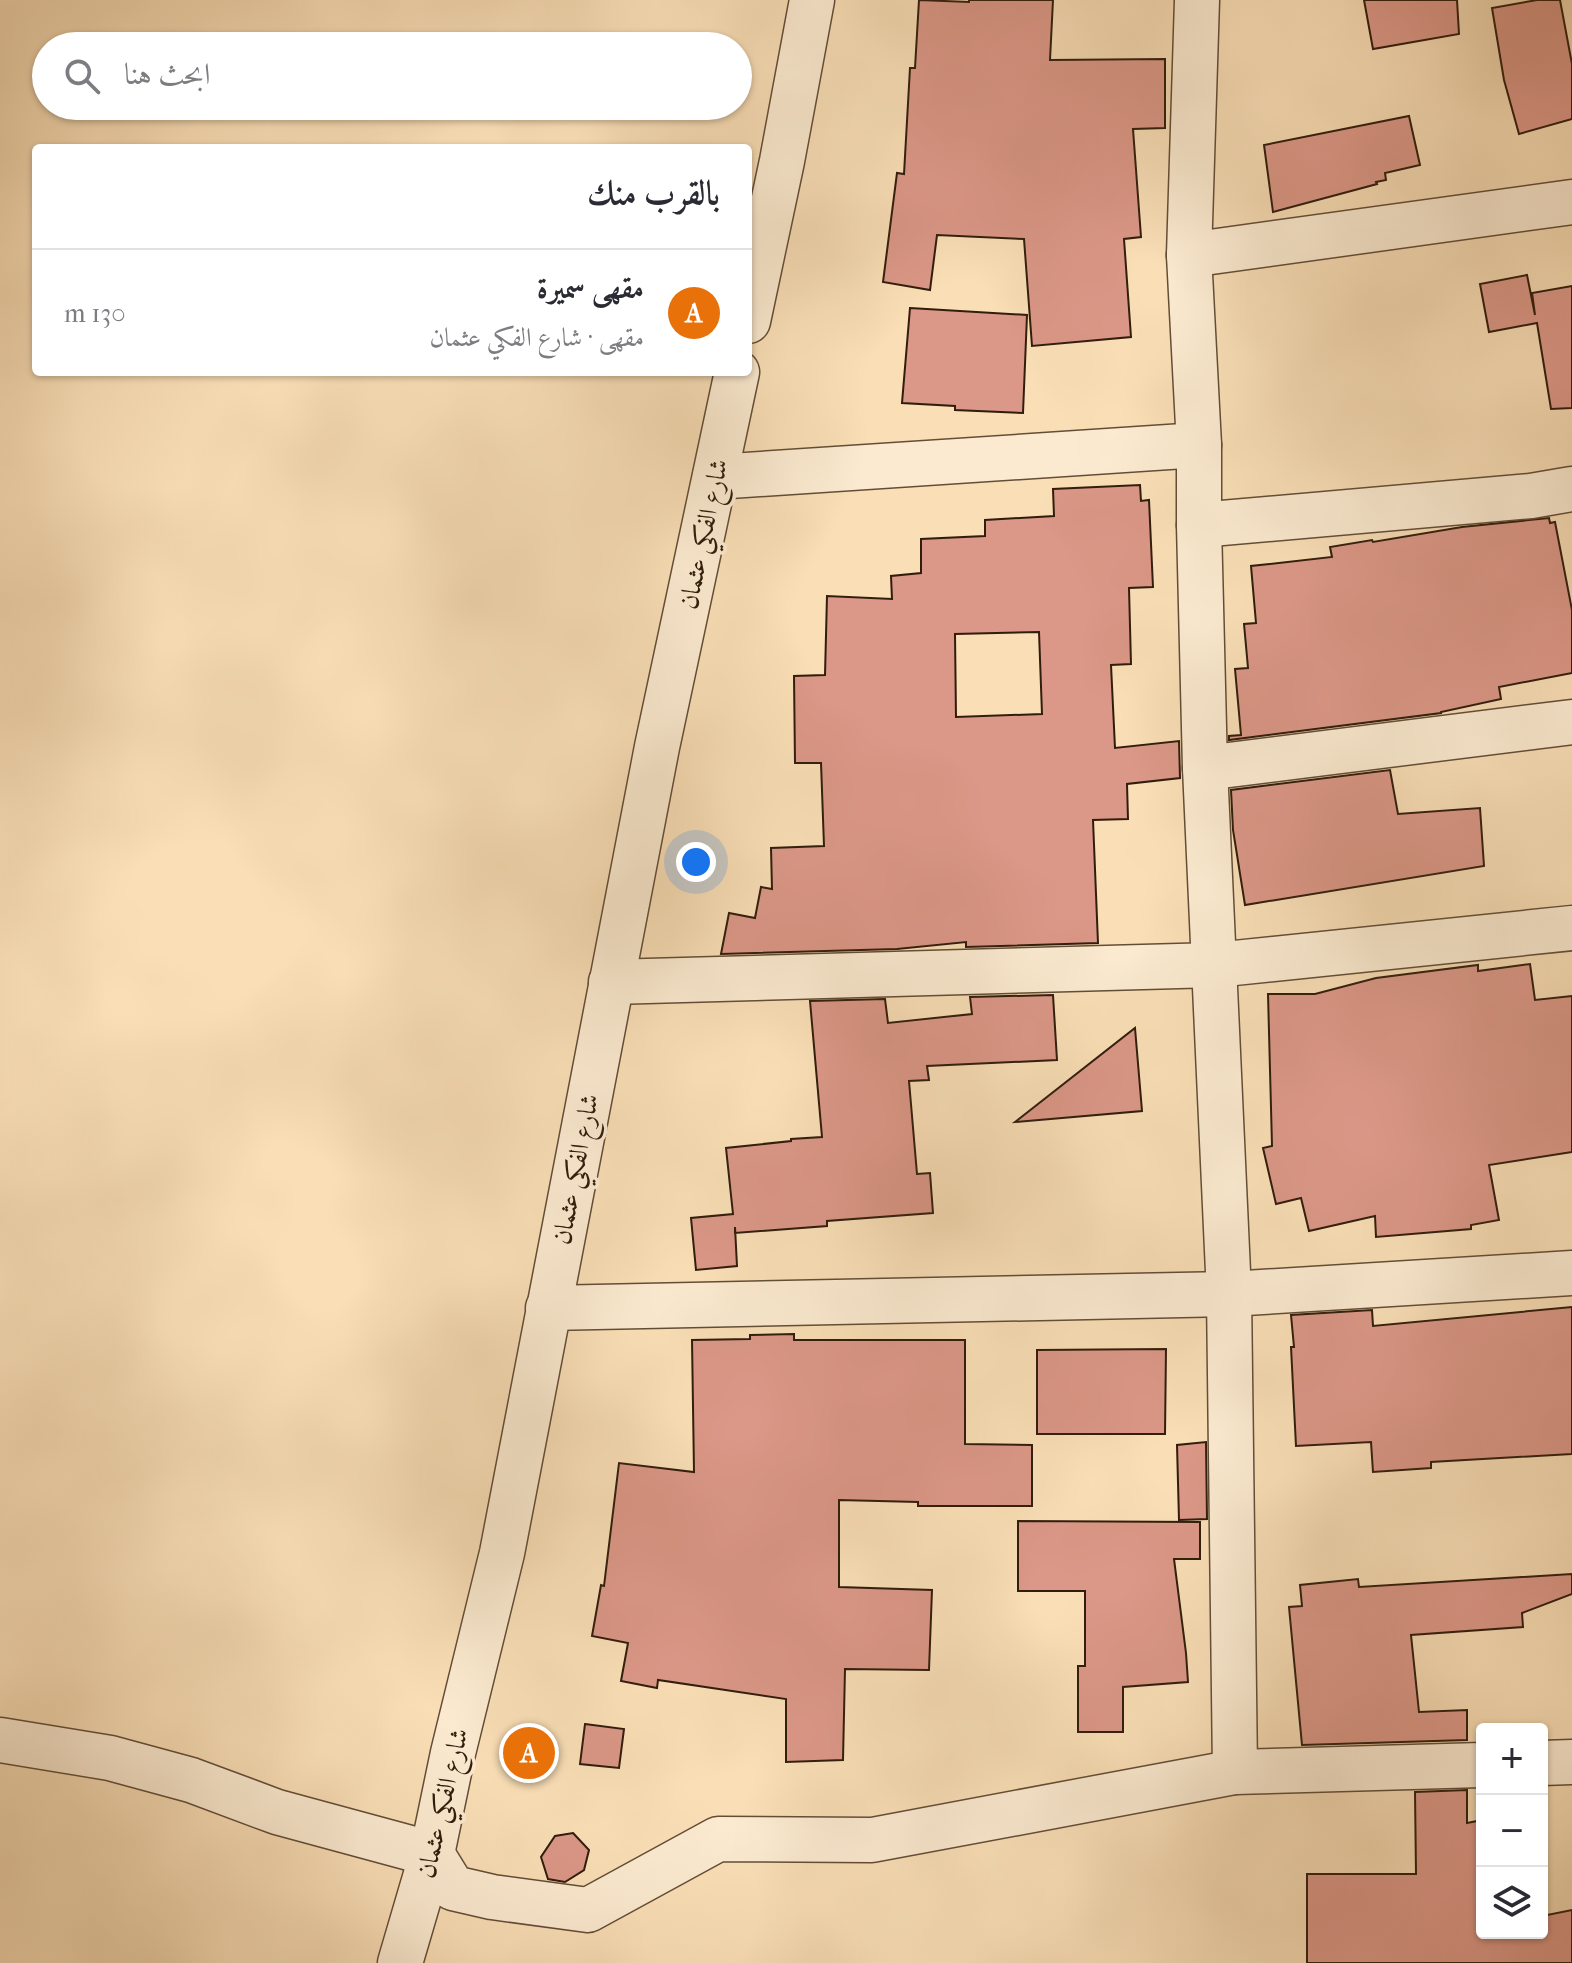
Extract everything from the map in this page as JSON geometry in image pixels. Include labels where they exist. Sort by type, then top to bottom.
[{"type":"street","points":[[752,302],[812,0]]},
{"type":"street","points":[[1197,0],[1189,255],[1199,445],[1205,768],[1229,1294],[1235,1772]]},
{"type":"street","points":[[1189,255],[1572,202]]},
{"type":"street","name":"شارع الفكي عثمان","points":[[400,1963],[432,1854],[453,1753],[502,1553],[657,747],[736,376]]},
{"type":"street","points":[[715,477],[1199,445]]},
{"type":"street","points":[[1199,525],[1531,496],[1572,489]]},
{"type":"street","points":[[1205,768],[1572,722]]},
{"type":"street","points":[[611,982],[1215,965],[1572,928]]},
{"type":"street","points":[[548,1308],[1229,1294],[1572,1273]]},
{"type":"street","points":[[0,1740],[110,1758],[191,1780],[277,1812],[432,1854],[453,1888],[492,1897],[588,1910],[718,1839],[872,1840],[1235,1772],[1476,1765]]},
{"type":"street","points":[[1548,1763],[1572,1762]]},
{"type":"building","points":[[919,0],[1053,0],[1050,60],[1165,59],[1165,128],[1133,129],[1141,237],[1124,239],[1131,337],[1032,346],[1024,239],[937,235],[930,290],[883,282],[897,173],[904,174],[910,68],[915,68]]},
{"type":"building","points":[[1364,0],[1457,0],[1459,34],[1373,49]]},
{"type":"building","points":[[1537,0],[1560,0],[1572,64],[1572,119],[1519,134],[1504,80],[1492,8]]},
{"type":"building","points":[[1409,116],[1420,165],[1385,173],[1386,180],[1377,184],[1273,212],[1264,145]]},
{"type":"building","points":[[1527,275],[1535,315],[1532,293],[1572,286],[1572,408],[1551,409],[1537,323],[1489,332],[1480,284]]},
{"type":"building","points":[[910,308],[1027,315],[1023,413],[955,410],[955,406],[902,403]]},
{"type":"building","points":[[1140,485],[1141,501],[1149,500],[1153,587],[1129,588],[1131,664],[1111,665],[1115,748],[1179,741],[1180,778],[1127,784],[1128,819],[1093,820],[1098,943],[966,947],[966,942],[897,949],[721,954],[729,913],[755,918],[761,887],[772,889],[771,848],[824,846],[821,763],[795,763],[794,676],[825,675],[827,596],[892,599],[891,576],[921,573],[921,539],[985,536],[985,520],[1054,516],[1053,489]],"holes":[[[1039,632],[1042,714],[956,717],[955,634]]]},
{"type":"building","points":[[1549,518],[1550,523],[1555,522],[1572,610],[1572,673],[1499,687],[1501,699],[1441,713],[1229,740],[1229,736],[1241,735],[1235,669],[1248,668],[1244,624],[1256,623],[1251,566],[1332,557],[1330,547],[1372,540]]},
{"type":"building","points":[[1390,770],[1398,814],[1480,808],[1484,866],[1245,905],[1233,830],[1231,790]]},
{"type":"building","points":[[1530,964],[1535,1000],[1572,996],[1572,1152],[1489,1165],[1499,1220],[1471,1225],[1471,1229],[1376,1237],[1375,1216],[1309,1231],[1301,1198],[1276,1204],[1263,1148],[1272,1146],[1268,994],[1315,994],[1376,978],[1478,965],[1478,971]]},
{"type":"building","points":[[1053,995],[1057,1060],[927,1066],[929,1080],[909,1081],[917,1174],[930,1173],[933,1213],[827,1221],[827,1226],[735,1233],[737,1266],[696,1270],[691,1218],[733,1214],[726,1148],[822,1137],[810,1001],[885,999],[888,1023],[972,1014],[970,997]]},
{"type":"building","points":[[1135,1028],[1142,1111],[1015,1122]]},
{"type":"building","points":[[1572,1307],[1572,1454],[1431,1462],[1431,1468],[1373,1472],[1371,1442],[1296,1446],[1291,1315],[1372,1310],[1373,1326]]},
{"type":"building","points":[[794,1334],[794,1340],[965,1340],[965,1444],[1032,1445],[1032,1506],[918,1506],[918,1502],[839,1500],[839,1587],[932,1590],[929,1670],[845,1669],[843,1760],[786,1762],[786,1699],[658,1680],[657,1688],[621,1681],[628,1643],[592,1636],[601,1585],[604,1586],[619,1463],[694,1472],[692,1340],[750,1339],[750,1335]]},
{"type":"building","points":[[1166,1349],[1165,1434],[1037,1434],[1037,1350]]},
{"type":"building","points":[[1206,1442],[1207,1519],[1179,1520],[1177,1445]]},
{"type":"building","points":[[1018,1521],[1200,1522],[1200,1559],[1174,1559],[1188,1682],[1123,1687],[1123,1732],[1078,1732],[1078,1666],[1085,1666],[1085,1591],[1018,1591]]},
{"type":"building","points":[[1572,1574],[1572,1594],[1522,1613],[1523,1627],[1411,1635],[1419,1712],[1467,1710],[1467,1740],[1302,1745],[1289,1607],[1302,1606],[1300,1585],[1358,1579],[1359,1587]]},
{"type":"building","points":[[585,1724],[624,1729],[619,1768],[580,1764]]},
{"type":"building","points":[[1467,1790],[1467,1823],[1476,1821],[1476,1939],[1548,1939],[1548,1915],[1572,1910],[1572,1963],[1307,1963],[1307,1874],[1416,1874],[1415,1792]]},
{"type":"building","points":[[573,1833],[589,1850],[584,1870],[565,1882],[548,1879],[541,1857],[555,1836]]},
{"type":"place","name":"مقهى سميرة","points":[[529,1753]]}]
